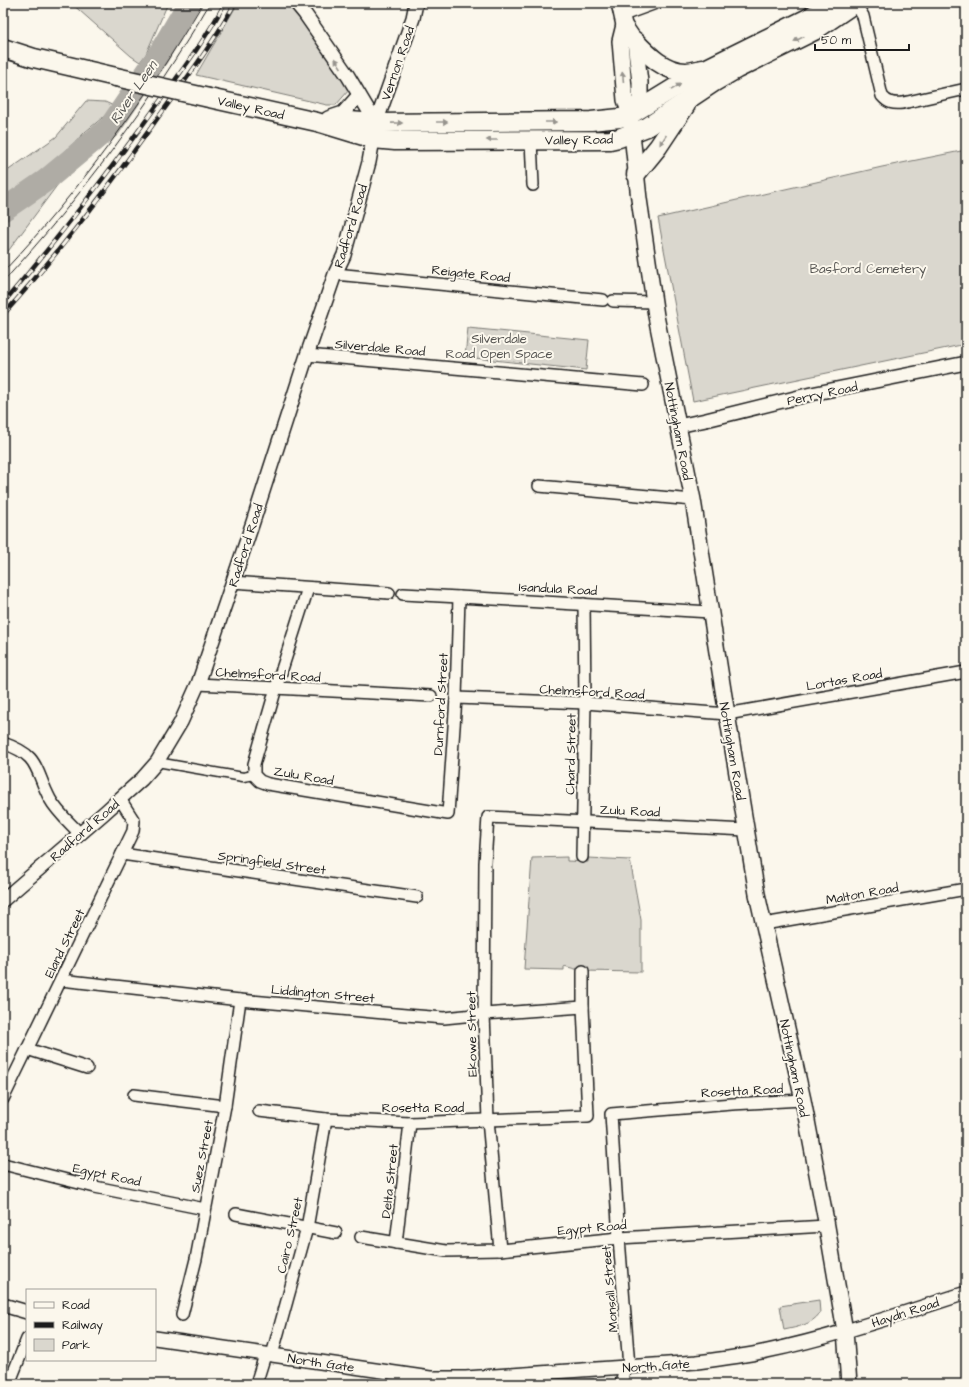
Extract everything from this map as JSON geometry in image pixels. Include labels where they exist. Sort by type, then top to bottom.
[{"type":"highway","name":"Valley Road","points":[[34,58],[317,122],[374,131],[591,121],[620,118],[630,115],[705,69],[808,18],[832,3]]},
{"type":"highway","name":"Valley Road","points":[[374,131],[395,141],[610,140],[619,138],[647,127],[692,96],[737,69],[814,31],[855,3]]},
{"type":"highway","points":[[635,41],[651,57],[672,69],[685,72],[705,69]]},
{"type":"highway","points":[[3,48],[34,58]]},
{"type":"highway","points":[[3,58],[34,58]]},
{"type":"highway","points":[[636,174],[658,147],[692,96]]},
{"type":"main road","points":[[622,14],[635,41],[640,82],[640,100],[630,115]]},
{"type":"main road","name":"Nottingham Road","points":[[622,14],[620,41],[625,100],[630,115],[636,174],[654,302],[693,500],[746,830],[764,924],[803,1100],[845,1331],[849,1384]]},
{"type":"street","points":[[296,3],[305,14],[359,95],[374,131]]},
{"type":"street","name":"Vernon Road","points":[[374,131],[413,18],[416,3]]},
{"type":"street","points":[[622,14],[656,3]]},
{"type":"street","points":[[855,3],[863,16],[882,96],[886,100],[893,104],[902,103],[966,89]]},
{"type":"street","points":[[317,122],[343,113],[359,95]]},
{"type":"street","name":"Radford Road","points":[[3,900],[142,779],[157,762],[175,735],[198,684],[307,355],[344,255],[374,131]]},
{"type":"street","points":[[531,140],[533,185]]},
{"type":"street","name":"Reigate Road","points":[[336,274],[608,300],[654,302]]},
{"type":"street","name":"Silverdale Road","points":[[307,355],[643,385]]},
{"type":"street","name":"Perry Road","points":[[678,426],[811,394],[966,363]]},
{"type":"street","points":[[539,486],[693,500]]},
{"type":"street","points":[[232,582],[389,593]]},
{"type":"street","points":[[254,775],[254,764],[276,688],[308,588]]},
{"type":"street","name":"Isandula Road","points":[[403,594],[710,612]]},
{"type":"street","name":"Durnford Street","points":[[448,814],[456,698],[459,597]]},
{"type":"street","name":"Chard Street","points":[[582,857],[585,703],[584,604]]},
{"type":"street","name":"Lortas Road","points":[[727,714],[966,672]]},
{"type":"street","name":"Chelmsford Road","points":[[198,684],[431,696]]},
{"type":"street","name":"Chelmsford Road","points":[[456,698],[585,703],[727,714]]},
{"type":"street","points":[[3,743],[25,753],[36,766],[50,798],[80,834]]},
{"type":"street","name":"Zulu Road","points":[[157,762],[243,777],[254,775],[260,781],[268,784],[448,814]]},
{"type":"street","name":"Eland Street","points":[[3,1099],[133,831],[134,821],[120,799]]},
{"type":"street","name":"Zulu Road","points":[[488,817],[746,830]]},
{"type":"street","name":"Ekowe Street","points":[[488,817],[485,864],[484,1014],[488,1120],[500,1250]]},
{"type":"street","name":"Springfield Street","points":[[122,854],[417,898]]},
{"type":"street","name":"Malton Road","points":[[764,924],[966,889]]},
{"type":"street","points":[[583,971],[583,1007]]},
{"type":"street","name":"Liddington Street","points":[[62,980],[240,1000],[406,1016],[444,1018],[583,1007]]},
{"type":"street","name":"Suez Street","points":[[182,1315],[196,1259],[225,1106],[240,1000]]},
{"type":"street","name":"Rosetta Road","points":[[260,1111],[326,1119],[410,1123],[588,1116],[583,1007]]},
{"type":"street","points":[[27,1049],[87,1068]]},
{"type":"street","points":[[134,1095],[225,1106]]},
{"type":"street","name":"Rosetta Road","points":[[611,1114],[803,1100]]},
{"type":"street","name":"Monsall Street","points":[[611,1114],[627,1367],[621,1384]]},
{"type":"street","name":"Cairo Street","points":[[256,1384],[268,1355],[307,1228],[326,1119]]},
{"type":"street","name":"Delta Street","points":[[396,1243],[410,1123]]},
{"type":"street","name":"Egypt Road","points":[[3,1164],[95,1187],[205,1209]]},
{"type":"street","points":[[236,1214],[307,1228],[336,1232]]},
{"type":"street","name":"Egypt Road","points":[[361,1237],[446,1251],[500,1250],[619,1238],[826,1226]]},
{"type":"street","name":"Haydn Road","points":[[845,1331],[966,1293]]},
{"type":"street","points":[[3,1305],[26,1312]]},
{"type":"street","name":"North Gate","points":[[156,1338],[430,1381],[466,1378],[492,1380],[697,1362],[766,1351],[845,1331]]},
{"type":"street","points":[[9,1384],[26,1342]]},
{"type":"green space","points":[[71,3],[168,3],[146,54],[140,62],[131,56]]},
{"type":"green space","points":[[238,3],[288,3],[294,7],[344,80],[349,90],[336,105],[327,105],[196,75]]},
{"type":"green space","points":[[86,101],[105,102],[114,106],[113,109],[85,132],[53,163],[3,199],[3,174],[56,137]]},
{"type":"green space","name":"Basford Cemetery","points":[[966,150],[966,344],[693,401],[658,218],[882,167]]},
{"type":"green space","points":[[64,176],[3,258],[3,221]]},
{"type":"green space","name":"Silverdale Road Open Space","points":[[468,328],[589,340],[586,370],[465,357]]},
{"type":"green space","points":[[567,857],[567,861],[588,862],[588,858],[630,860],[641,920],[641,972],[583,971],[564,966],[564,970],[524,969],[532,858]]},
{"type":"green space","points":[[819,1300],[820,1313],[813,1320],[804,1325],[784,1330],[780,1306]]},
{"type":"green space","points":[[594,1379],[599,1384],[499,1384]]},
{"type":"waterway","name":"River Leen","points":[[3,210],[45,181],[110,127],[156,59],[189,3]]},
{"type":"tram line","points":[[3,272],[59,209],[110,143],[159,74],[203,3]]},
{"type":"tram line","points":[[3,282],[60,216],[114,148],[164,77],[210,3]]},
{"type":"railway","points":[[3,303],[59,235],[130,143],[198,48],[225,3]]},
{"type":"railway","points":[[3,315],[64,244],[121,170],[198,62],[235,3]]}]
